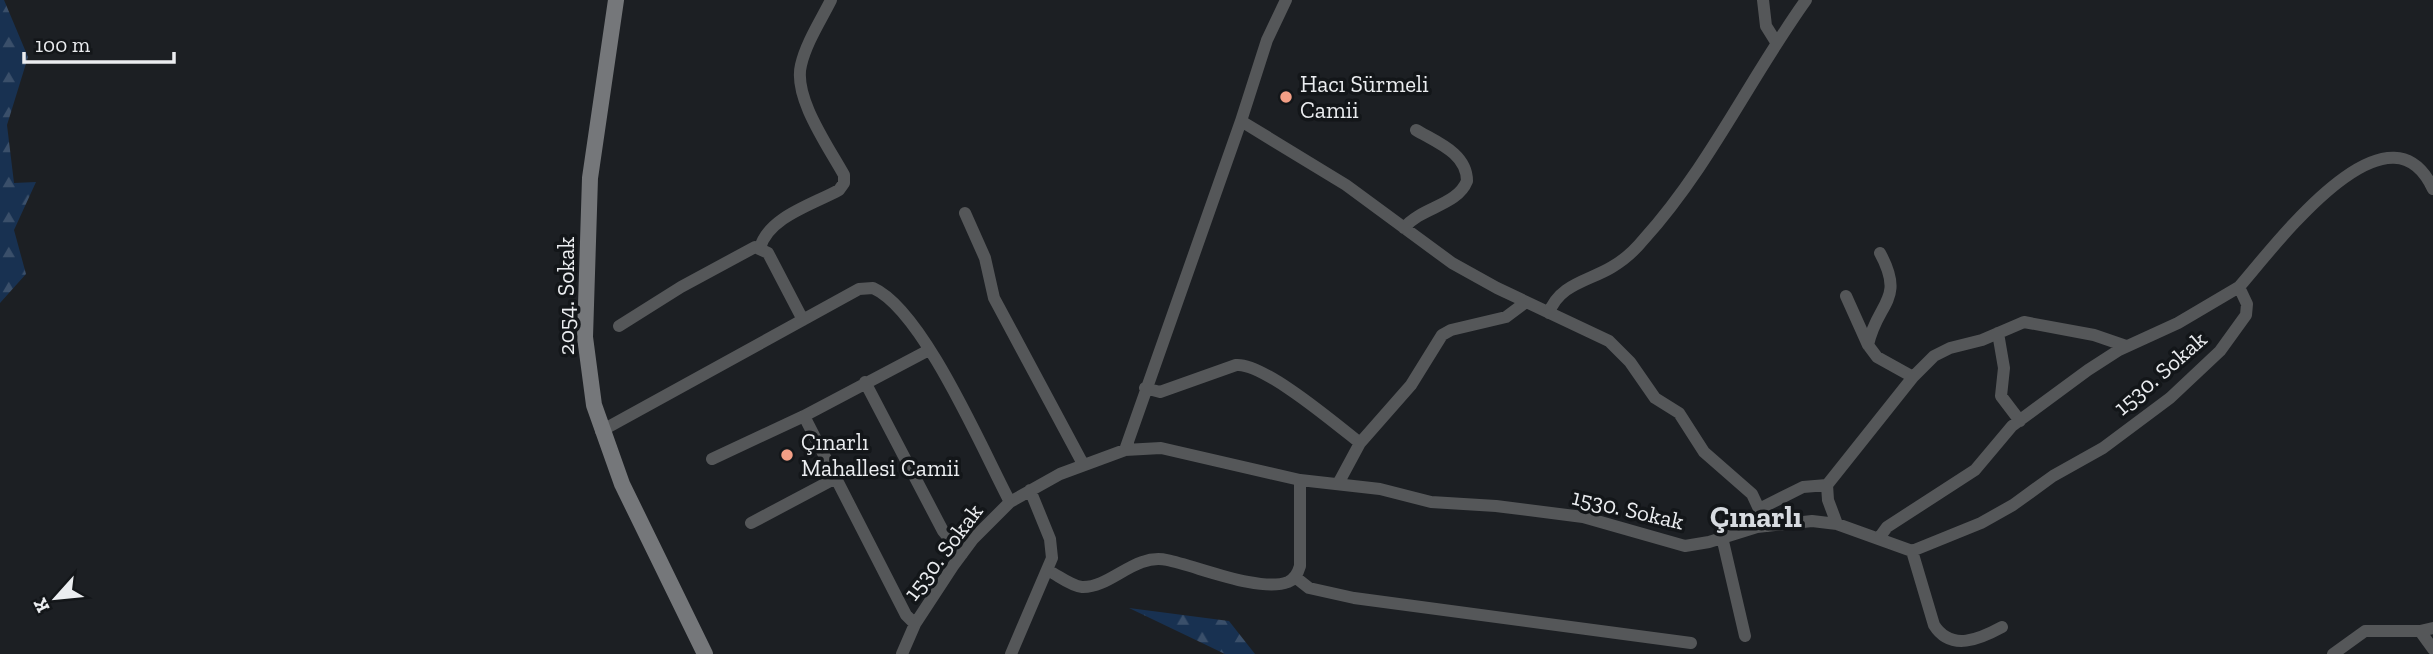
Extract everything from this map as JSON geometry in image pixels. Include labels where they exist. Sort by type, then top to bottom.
[{"type":"main road","name":"2054. Sokak","points":[[616,0],[590,178],[585,337],[594,405],[622,484],[705,654]]},
{"type":"street","points":[[760,248],[771,228],[839,190],[844,183],[844,175],[806,103],[799,82],[803,57],[831,0]]},
{"type":"street","points":[[1125,450],[1267,40],[1286,0]]},
{"type":"street","points":[[1762,0],[1766,26],[1776,42]]},
{"type":"street","points":[[1549,313],[1563,292],[1618,262],[1662,218],[1703,163],[1776,42],[1806,0]]},
{"type":"street","points":[[1241,121],[1346,186],[1452,263],[1609,341],[1630,362],[1656,398],[1679,413],[1704,452],[1752,494],[1767,526]]},
{"type":"street","points":[[1404,228],[1418,215],[1457,196],[1467,181],[1461,161],[1450,150],[1416,130]]},
{"type":"street","points":[[1879,538],[1887,527],[1975,470],[2002,437],[2020,421],[2126,346],[2178,323],[2239,287],[2316,198],[2362,166],[2384,159],[2398,159],[2411,163],[2431,180]]},
{"type":"street","points":[[965,213],[985,258],[994,298],[1083,464]]},
{"type":"street","points":[[760,248],[770,257],[803,320]]},
{"type":"street","points":[[619,326],[747,250],[760,248]]},
{"type":"street","points":[[1868,345],[1875,324],[1889,299],[1893,282],[1880,253]]},
{"type":"street","name":"1530. Sokak","points":[[902,654],[915,624],[962,554],[1010,502],[1083,464],[1125,450],[1161,447],[1300,480],[1339,482],[1431,502],[1496,506],[1583,517],[1685,546],[1767,526],[1812,521],[1837,524],[1912,551],[1980,523],[2013,505],[2053,476],[2102,448],[2170,398],[2220,351],[2246,315],[2247,304],[2239,287]]},
{"type":"street","points":[[601,431],[859,289],[873,288],[907,316],[929,350],[1010,502]]},
{"type":"street","points":[[1846,296],[1868,345],[1877,357],[1913,377]]},
{"type":"street","points":[[1339,482],[1360,443],[1410,385],[1441,335],[1506,317],[1527,302]]},
{"type":"street","points":[[1759,509],[1803,487],[1826,485],[1913,377],[1934,356],[2024,322],[2094,335],[2126,346]]},
{"type":"street","points":[[1998,334],[2004,368],[2001,396],[2020,421]]},
{"type":"street","points":[[712,459],[804,416],[929,350]]},
{"type":"street","points":[[1145,388],[1160,392],[1236,365],[1249,366],[1311,404],[1360,443]]},
{"type":"street","points":[[865,382],[943,531],[962,554]]},
{"type":"street","points":[[804,416],[906,615],[915,624]]},
{"type":"street","points":[[751,523],[834,479]]},
{"type":"street","points":[[1049,570],[1081,587],[1091,586],[1140,562],[1157,559],[1272,584],[1287,583],[1295,577],[1300,566],[1300,480]]},
{"type":"street","points":[[1826,485],[1828,500],[1837,524]]},
{"type":"street","points":[[1011,654],[1049,570],[1052,545],[1030,490]]},
{"type":"street","points":[[1722,537],[1745,636]]},
{"type":"street","points":[[1912,551],[1932,619],[1942,635],[1953,641],[1969,640],[2002,627]]},
{"type":"street","points":[[1295,577],[1309,588],[1346,597],[1690,643]]},
{"type":"street","points":[[2333,654],[2365,631],[2420,631],[2433,628]]},
{"type":"street","points":[[2420,631],[2433,649]]},
{"type":"green space","points":[[0,0],[4,0],[28,57],[7,125],[14,183],[36,182],[14,230],[26,274],[0,303]]},
{"type":"green space","points":[[1129,608],[1229,621],[1255,654],[1225,654]]},
{"type":"place","name":"Hacı Sürmeli Camii","points":[[1286,97]]},
{"type":"place","name":"Çınarlı Mahallesi Camii","points":[[787,455]]},
{"type":"district","name":"Çınarlı","points":[[1756,517]]}]
